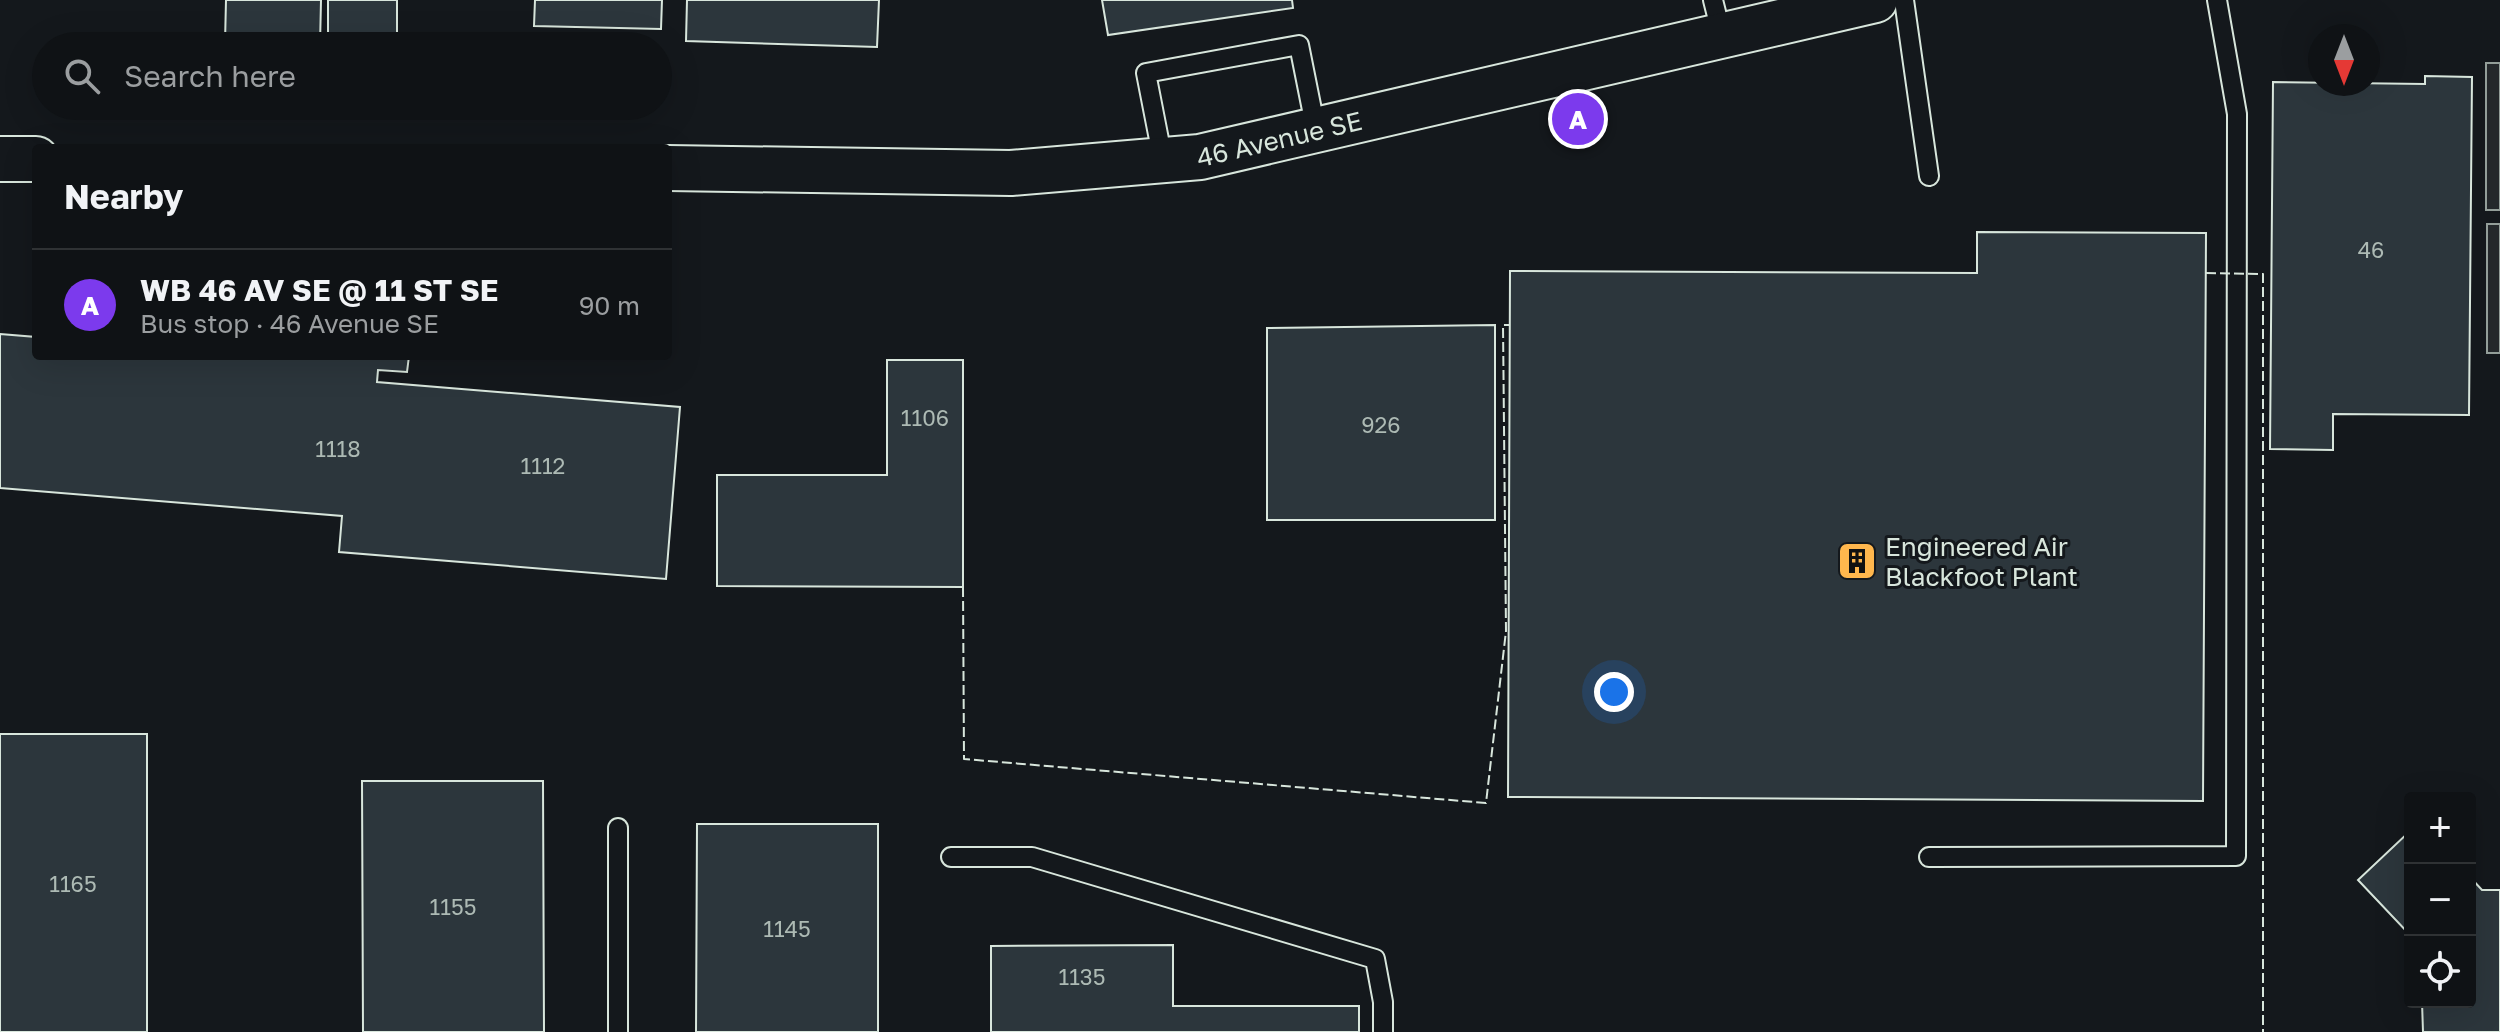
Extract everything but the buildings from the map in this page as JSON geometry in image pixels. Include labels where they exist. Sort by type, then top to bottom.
[{"type":"street","name":"46 Avenue SE","points":[[672,168],[1011,173],[1200,157],[1316,130],[1718,18],[1875,0]]},
{"type":"street","points":[[0,159],[32,159]]},
{"type":"lane","points":[[1904,0],[1929,176]]},
{"type":"lane","points":[[1929,857],[2236,856],[2237,128],[2217,0]]},
{"type":"lane","points":[[1163,160],[1146,73],[1299,45],[1316,130]]},
{"type":"lane","points":[[618,828],[618,1032]]},
{"type":"lane","points":[[951,857],[1032,857],[1375,959],[1383,1002],[1383,1032]]},
{"type":"shaded area","points":[[2486,63],[2500,63],[2500,210],[2486,210]]},
{"type":"shaded area","points":[[2487,224],[2500,224],[2500,353],[2487,353]]},
{"type":"fence","points":[[2206,273],[2263,274],[2263,1032]]},
{"type":"fence","points":[[963,587],[964,759],[1486,803],[1506,631],[1503,325],[1510,325]]},
{"type":"place","name":"WB 46 AV SE @ 11 ST SE","points":[[1578,119]]},
{"type":"place","name":"Engineered Air Blackfoot Plant","points":[[1857,561]]}]
